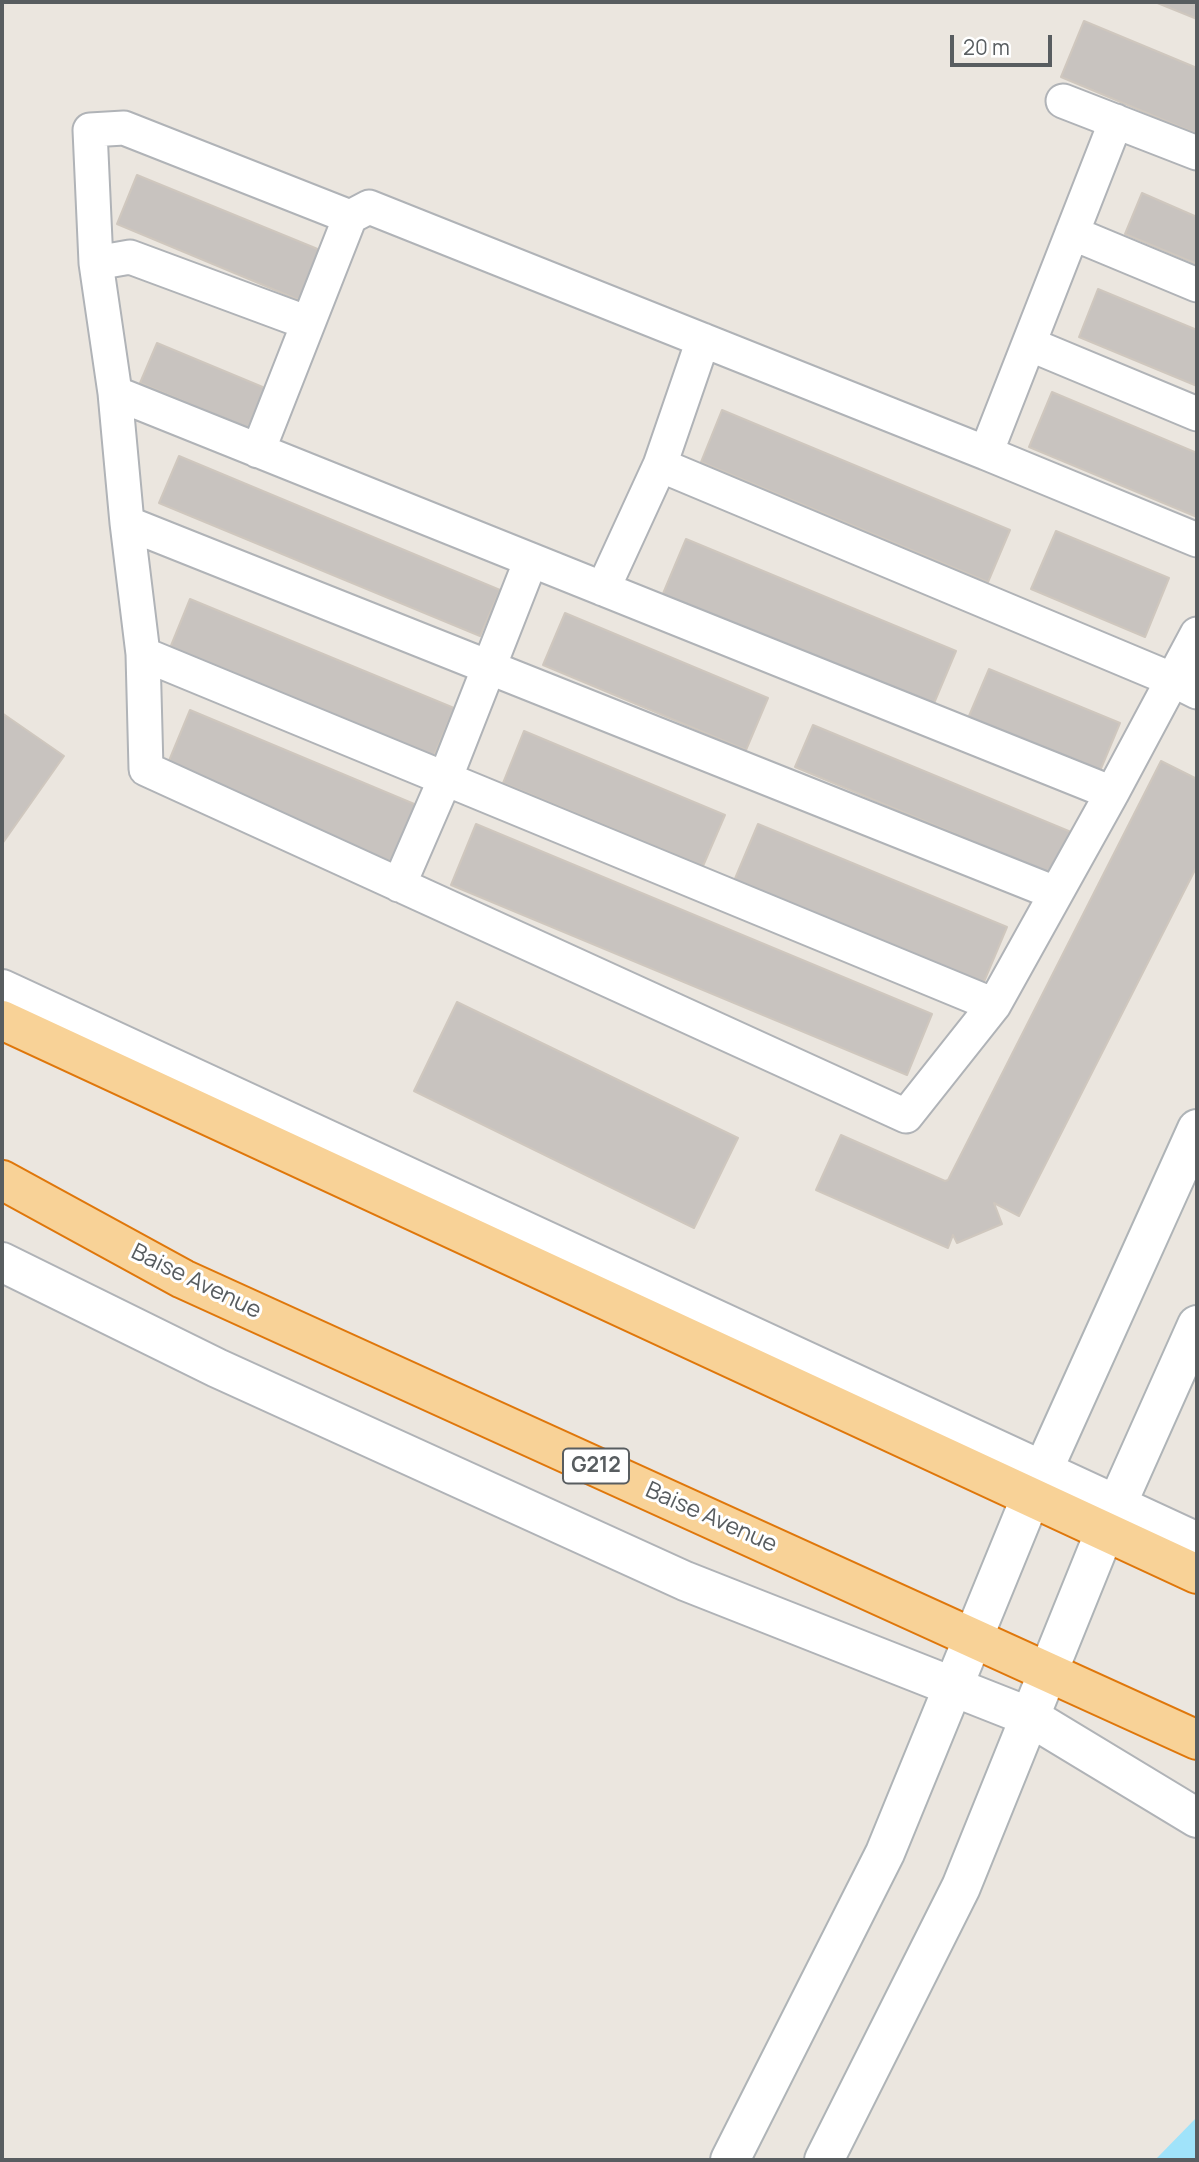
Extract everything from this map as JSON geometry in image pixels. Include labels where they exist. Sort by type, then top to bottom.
[{"type":"highway","points":[[2,1020],[1037,1484],[1110,1518],[1197,1574]]},
{"type":"highway","name":"Baise Avenue","points":[[2,1180],[183,1279],[1197,1740]]},
{"type":"street","points":[[1063,101],[1197,153]]},
{"type":"street","points":[[986,453],[1116,121]]},
{"type":"street","points":[[350,217],[124,128],[90,130],[96,263],[115,393],[127,523],[144,654],[146,769],[906,1116],[994,1005],[1112,793],[1184,686],[1197,634]]},
{"type":"street","points":[[258,451],[350,217],[369,207],[1197,540]]},
{"type":"street","points":[[1072,233],[1197,285]]},
{"type":"street","points":[[96,263],[130,257],[308,323]]},
{"type":"street","points":[[603,589],[660,465],[703,340]]},
{"type":"street","points":[[1029,344],[1197,414]]},
{"type":"street","points":[[115,393],[1112,793]]},
{"type":"street","points":[[660,465],[1184,686]]},
{"type":"street","points":[[127,523],[1055,893]]},
{"type":"street","points":[[399,885],[445,779],[531,560]]},
{"type":"street","points":[[144,654],[994,1005]]},
{"type":"street","points":[[2,989],[1037,1484]]},
{"type":"street","points":[[730,2160],[885,1853],[1037,1484],[1197,1129]]},
{"type":"street","points":[[2,1262],[217,1368],[685,1581],[1030,1717],[1197,1818]]},
{"type":"street","points":[[824,2160],[961,1887],[1110,1518],[1197,1325]]},
{"type":"street","points":[[1110,1518],[1197,1542]]},
{"type":"water","points":[[1197,2117],[1197,2160],[1155,2160]]},
{"type":"building","points":[[1155,2],[1197,2],[1197,19]]},
{"type":"building","points":[[1084,21],[1197,68],[1197,134],[1061,77]]},
{"type":"building","points":[[137,175],[320,250],[299,300],[117,224]]},
{"type":"building","points":[[1142,193],[1197,217],[1197,264],[1125,234]]},
{"type":"building","points":[[1098,289],[1197,330],[1197,386],[1079,337]]},
{"type":"building","points":[[157,343],[265,388],[248,428],[140,383]]},
{"type":"building","points":[[1052,392],[1197,453],[1197,517],[1029,447]]},
{"type":"building","points":[[722,410],[1010,530],[988,582],[701,462]]},
{"type":"building","points":[[179,456],[500,590],[480,636],[159,503]]},
{"type":"building","points":[[1056,531],[1169,578],[1145,637],[1031,589]]},
{"type":"building","points":[[686,539],[956,651],[932,708],[662,596]]},
{"type":"building","points":[[190,599],[454,708],[431,763],[168,653]]},
{"type":"building","points":[[565,613],[768,698],[746,750],[543,665]]},
{"type":"building","points":[[989,669],[1120,723],[1097,778],[966,723]]},
{"type":"building","points":[[190,710],[419,806],[396,864],[166,768]]},
{"type":"building","points":[[2,713],[64,756],[2,844]]},
{"type":"building","points":[[813,725],[1071,832],[1054,875],[795,767]]},
{"type":"building","points":[[524,731],[725,815],[703,866],[503,783]]},
{"type":"building","points":[[1161,761],[1197,779],[1197,866],[1019,1216],[994,1203],[1002,1224],[957,1243],[953,1235],[948,1248],[816,1190],[841,1135],[948,1180]]},
{"type":"building","points":[[476,824],[932,1014],[907,1075],[451,885]]},
{"type":"building","points":[[758,824],[1007,927],[983,984],[734,881]]},
{"type":"building","points":[[457,1002],[738,1138],[694,1228],[414,1091]]}]
